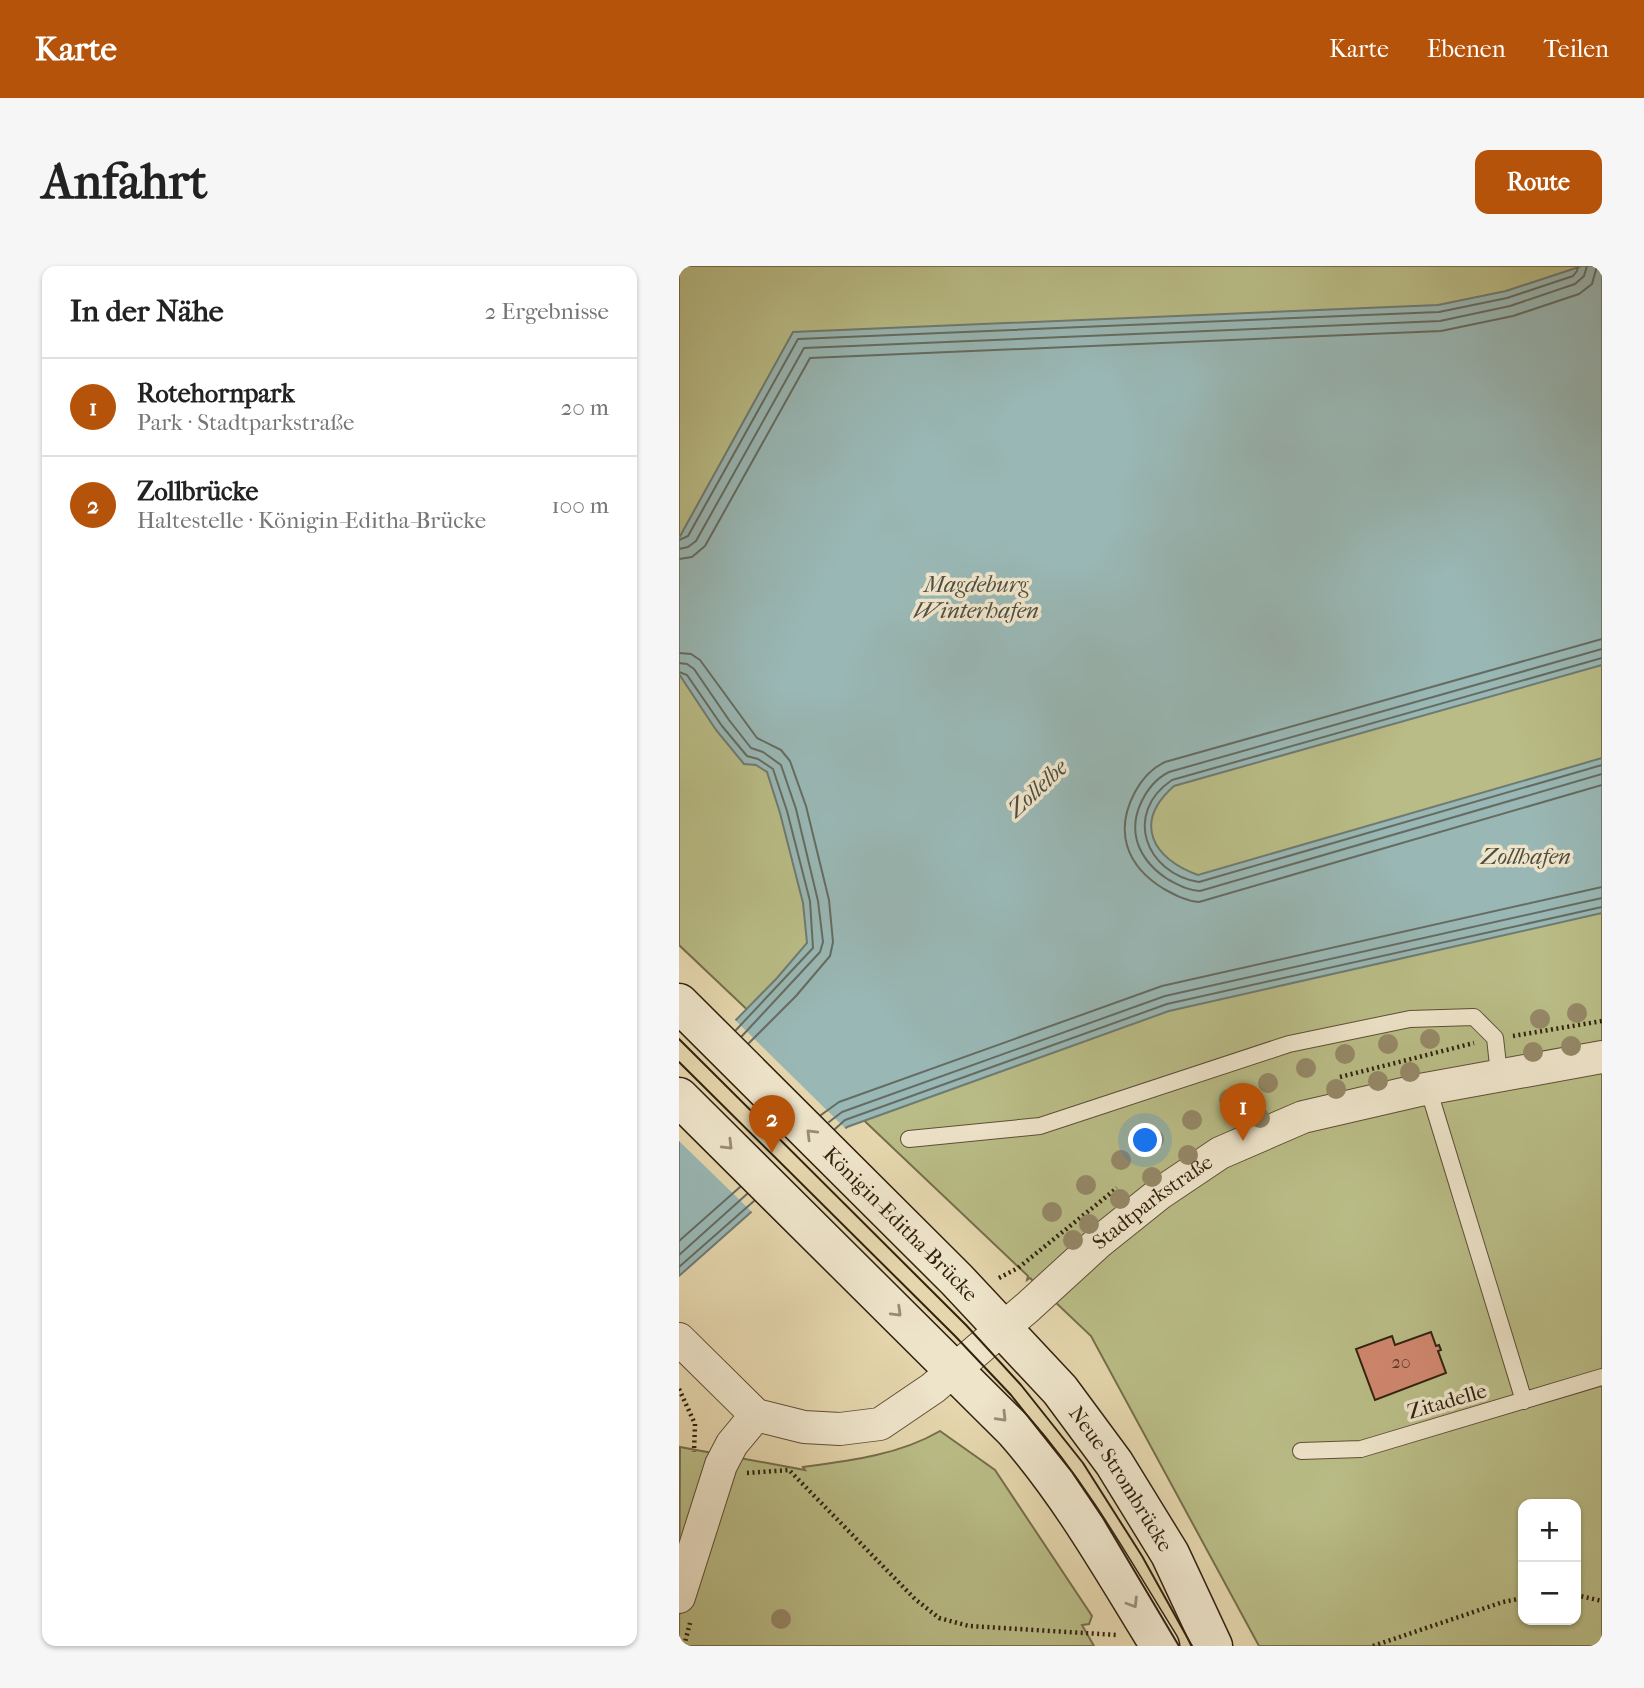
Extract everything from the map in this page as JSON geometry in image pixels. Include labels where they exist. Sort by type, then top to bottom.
[{"type":"main road","name":"Königin-Editha-Brücke","points":[[679,1003],[1004,1328]]},
{"type":"main road","points":[[679,1097],[955,1368],[1041,1460],[1079,1516],[1142,1641]]},
{"type":"main road","name":"Neue Strombrücke","points":[[1004,1328],[1060,1390],[1114,1463],[1170,1553],[1213,1646]]},
{"type":"street","name":"Stadtparkstraße","points":[[756,1415],[804,1427],[840,1429],[880,1424],[918,1400],[1004,1328],[1099,1241],[1159,1194],[1220,1153],[1303,1117],[1429,1088],[1602,1057]]},
{"type":"street","points":[[679,1339],[756,1415],[732,1444],[721,1465],[679,1597]]},
{"type":"lane","points":[[909,1139],[1040,1126],[1289,1044],[1410,1019],[1474,1017],[1495,1038],[1499,1074]]},
{"type":"lane","points":[[1429,1088],[1524,1401]]},
{"type":"lane","name":"Zitadelle","points":[[1301,1451],[1361,1449],[1602,1377]]},
{"type":"path","points":[[1507,1037],[1602,1021]]},
{"type":"path","points":[[679,1389],[695,1424],[695,1446],[737,1474],[789,1470],[915,1600],[939,1618],[969,1626],[1142,1641]]},
{"type":"path","points":[[1581,1596],[1602,1601]]},
{"type":"path","points":[[1373,1646],[1518,1599]]},
{"type":"green space","points":[[679,266],[1602,266],[1602,1646],[1259,1646],[1091,1336],[1030,1278],[1027,1280],[1028,1276],[679,945]]},
{"type":"green space","points":[[940,1431],[995,1470],[1092,1616],[1089,1624],[1082,1625],[1094,1646],[679,1646],[680,1447],[805,1470],[803,1467],[891,1451]]},
{"type":"water","name":"Magdeburg Winterhafen","points":[[1582,266],[1602,266],[1602,665],[1174,786],[1161,800],[1151,826],[1153,838],[1169,860],[1198,875],[1602,758],[1602,913],[1169,1011],[847,1127],[679,1276],[679,1078],[777,978],[807,943],[803,903],[767,772],[756,765],[744,764],[716,730],[679,674],[679,538],[793,332],[1438,305],[1506,291]]},
{"type":"pier","points":[[733,1018],[848,1131],[754,1214],[679,1141],[679,1073]]},
{"type":"building","points":[[1431,1332],[1436,1346],[1439,1345],[1441,1350],[1438,1351],[1446,1373],[1375,1400],[1356,1349],[1392,1336],[1395,1345]]},
{"type":"tram line","points":[[679,1039],[966,1325],[1021,1385],[1083,1463],[1142,1556],[1192,1646]]},
{"type":"tram line","points":[[679,1062],[1011,1395],[1072,1472],[1103,1518],[1179,1646]]},
{"type":"place","name":"Rotehornpark","points":[[1243,1141]]},
{"type":"place","name":"Zollbrücke","points":[[772,1153]]},
{"type":"water label","name":"Zollelbe","points":[[1037,788]]},
{"type":"water label","name":"Zollhafen","points":[[1526,856]]}]
